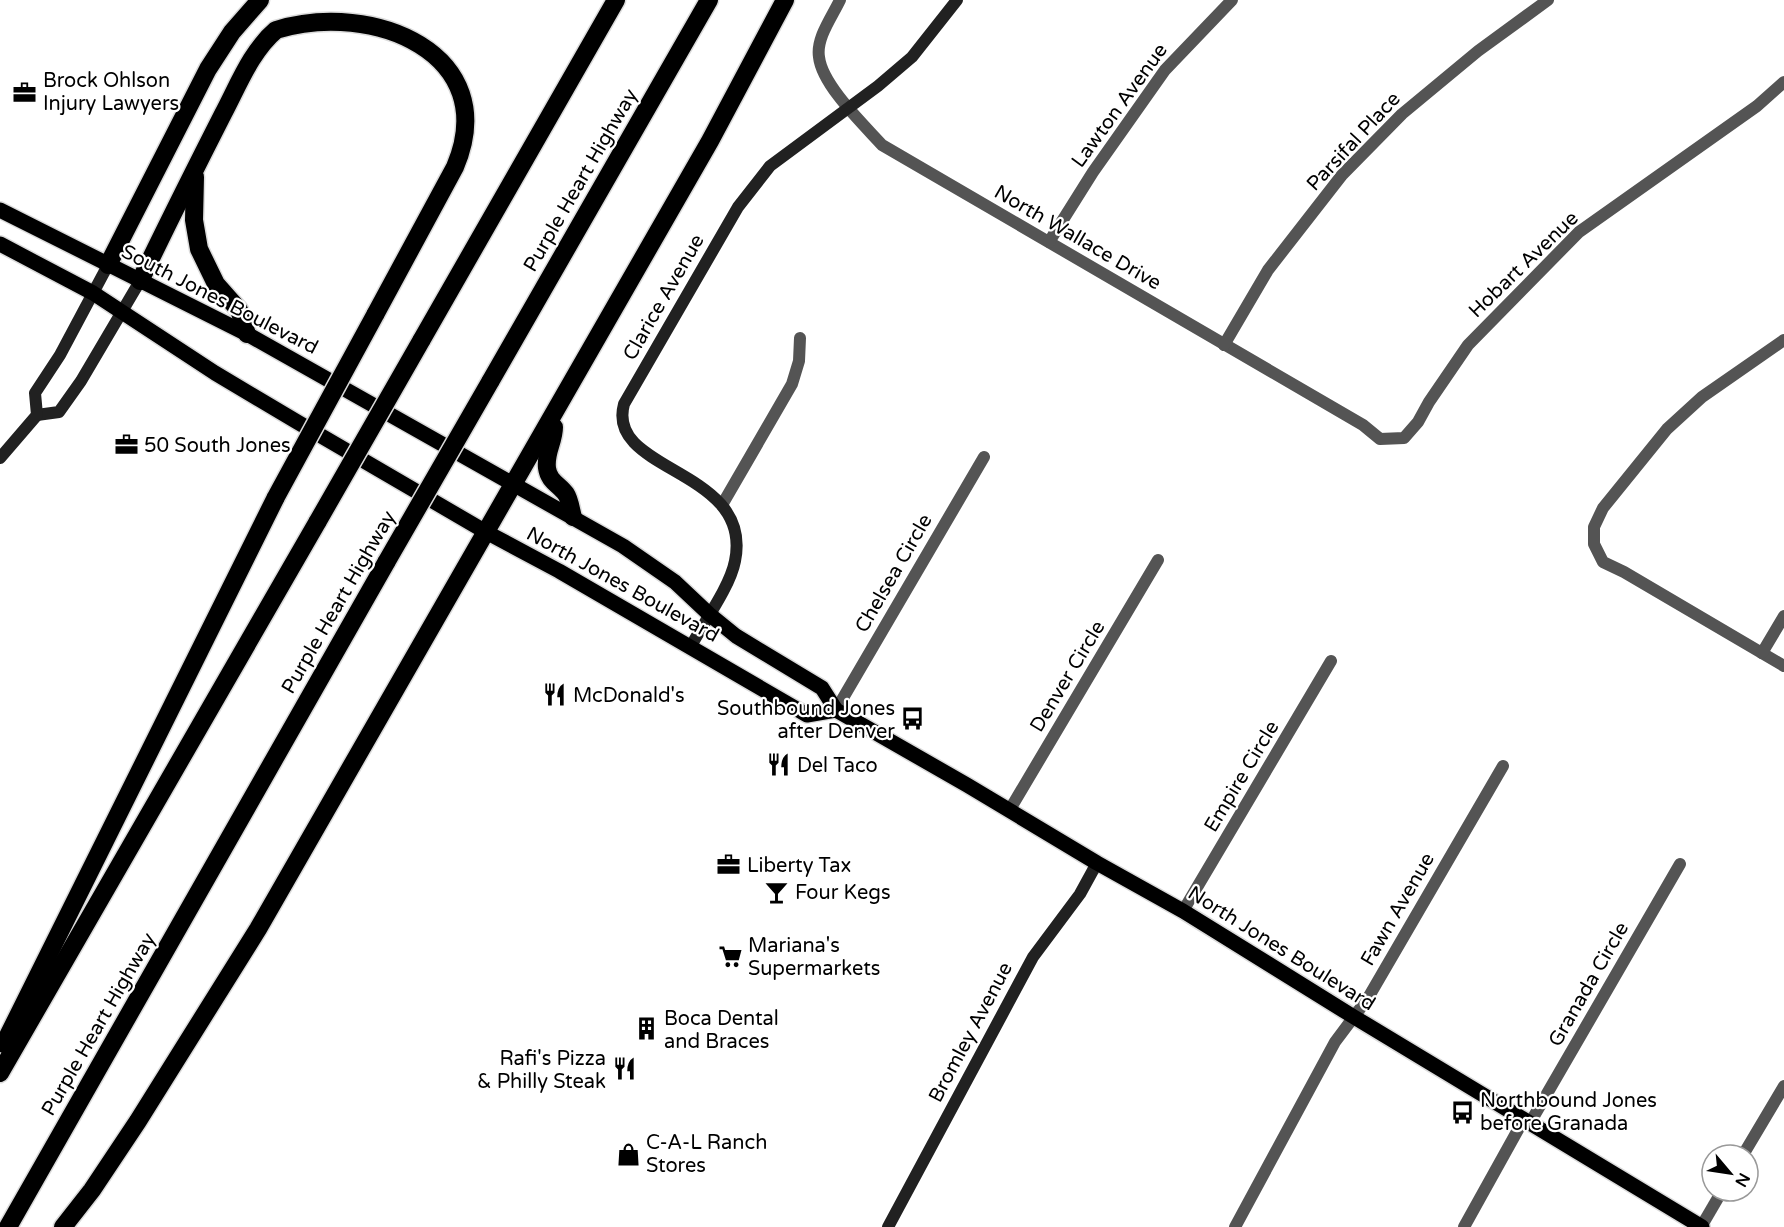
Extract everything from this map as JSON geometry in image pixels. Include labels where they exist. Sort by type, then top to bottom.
[{"type":"highway","points":[[108,265],[208,69],[232,32],[260,0]]},
{"type":"highway","points":[[0,1073],[616,0]]},
{"type":"highway","name":"Purple Heart Highway","points":[[8,1227],[709,0]]},
{"type":"highway","points":[[63,1227],[92,1190],[138,1121],[242,955],[710,141],[785,0]]},
{"type":"highway","points":[[140,280],[244,72],[261,46],[274,31],[289,21],[322,6]]},
{"type":"highway","points":[[0,1051],[276,497],[450,178],[459,157],[465,134],[465,100],[455,71],[440,45],[417,24]]},
{"type":"highway","points":[[198,163],[193,202],[194,227],[199,249],[216,284],[239,310],[247,334]]},
{"type":"highway","points":[[555,413],[554,436],[547,454],[547,471],[551,480],[566,494],[573,517]]},
{"type":"main road","name":"South Jones Boulevard","points":[[0,210],[247,334],[418,430]]},
{"type":"main road","points":[[0,244],[93,293],[121,312]]},
{"type":"main road","name":"North Jones Boulevard","points":[[121,312],[215,373],[391,477],[691,646],[807,715],[836,710]]},
{"type":"main road","name":"North Jones Boulevard","points":[[418,430],[623,546],[663,573],[742,640],[822,688],[836,710],[1183,911],[1701,1227]]},
{"type":"street","name":"North Wallace Drive","points":[[840,0],[822,36],[818,56],[824,74],[848,107],[882,145],[1363,425],[1380,439],[1404,438]]},
{"type":"street","name":"Clarice Avenue","points":[[691,646],[728,581],[736,553],[734,530],[722,505],[702,487],[634,444],[622,423],[624,404],[722,234],[749,192],[771,166],[878,86],[912,57],[957,0]]},
{"type":"street","name":"Lawton Avenue","points":[[1049,242],[1093,172],[1165,69],[1232,0]]},
{"type":"street","name":"Parsifal Place","points":[[1224,345],[1268,270],[1342,175],[1402,114],[1478,51],[1548,0]]},
{"type":"street","name":"Hobart Avenue","points":[[1404,438],[1419,422],[1429,402],[1468,345],[1579,232],[1757,106],[1784,82]]},
{"type":"street","points":[[37,416],[35,393],[60,355],[108,265]]},
{"type":"street","points":[[0,459],[37,416],[59,412],[81,381],[140,280]]},
{"type":"street","points":[[722,505],[792,384],[799,361],[800,338]]},
{"type":"street","points":[[1784,340],[1702,397],[1667,429],[1603,508],[1594,527],[1594,543],[1603,562],[1784,666]]},
{"type":"street","name":"Chelsea Circle","points":[[836,710],[984,457]]},
{"type":"street","name":"Denver Circle","points":[[1009,811],[1158,560]]},
{"type":"street","points":[[1762,653],[1784,616]]},
{"type":"street","name":"Empire Circle","points":[[1183,911],[1332,661]]},
{"type":"street","name":"Fawn Avenue","points":[[1235,1227],[1335,1042],[1368,998],[1503,766]]},
{"type":"street","name":"Bromley Avenue","points":[[888,1227],[1033,957],[1080,894],[1097,863]]},
{"type":"street","name":"Granada Circle","points":[[1464,1227],[1680,864]]},
{"type":"street","points":[[1750,1143],[1784,1086]]},
{"type":"street","points":[[1701,1227],[1715,1203]]},
{"type":"place","name":"Brock Ohlson Injury Lawyers","points":[[25,92]]},
{"type":"place","name":"50 South Jones","points":[[126,445]]},
{"type":"place","name":"McDonald's","points":[[555,695]]},
{"type":"place","name":"Southbound Jones after Denver","points":[[913,719]]},
{"type":"place","name":"Del Taco","points":[[779,765]]},
{"type":"place","name":"Liberty Tax","points":[[729,865]]},
{"type":"place","name":"Four Kegs","points":[[777,892]]},
{"type":"place","name":"Mariana's Supermarkets","points":[[730,956]]},
{"type":"place","name":"Boca Dental and Braces","points":[[646,1029]]},
{"type":"place","name":"Rafi's Pizza & Philly Steak","points":[[624,1069]]},
{"type":"place","name":"Northbound Jones before Granada","points":[[1462,1112]]},
{"type":"place","name":"C-A-L Ranch Stores","points":[[628,1154]]}]
